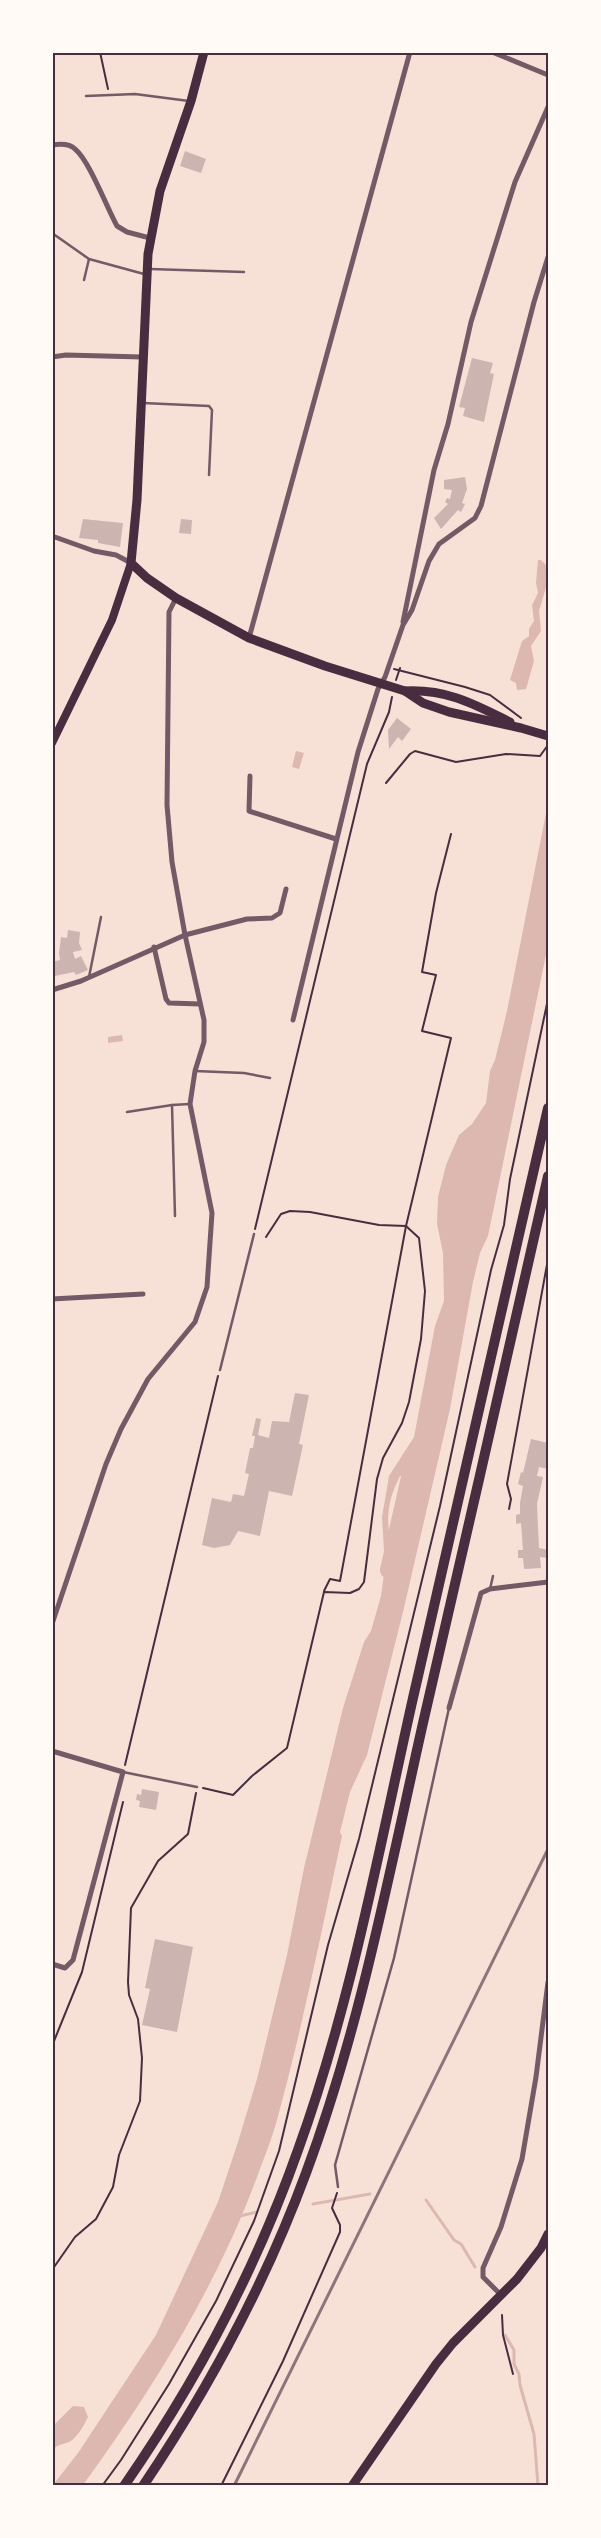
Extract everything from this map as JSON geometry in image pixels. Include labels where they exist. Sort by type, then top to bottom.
[{"type":"highway","points":[[124,2486],[193,2378],[250,2267],[283,2191],[314,2105],[359,1936],[548,1108]]},
{"type":"highway","points":[[143,2486],[210,2380],[263,2277],[306,2173],[339,2077],[376,1931],[548,1176]]},
{"type":"main road","points":[[52,743],[112,620],[131,563],[141,403],[146,272],[150,238],[163,180],[191,101],[204,53]]},
{"type":"main road","points":[[131,563],[147,578],[176,598],[249,638],[381,684],[393,690],[428,690],[470,702],[523,728]]},
{"type":"main road","points":[[405,691],[423,703],[457,715],[523,728],[548,736]]},
{"type":"main road","points":[[352,2486],[436,2364],[453,2343],[501,2295],[535,2256],[548,2234]]},
{"type":"street","points":[[249,638],[410,52]]},
{"type":"street","points":[[492,52],[505,55],[548,75]]},
{"type":"street","points":[[293,1020],[358,752],[403,625],[434,470],[448,424],[471,322],[515,182],[548,107]]},
{"type":"street","points":[[52,145],[66,145],[75,148],[117,226],[127,232],[150,238]]},
{"type":"street","points":[[403,625],[412,610],[429,560],[439,544],[448,535],[475,518],[481,506],[534,302],[548,257]]},
{"type":"street","points":[[52,357],[142,357]]},
{"type":"street","points":[[52,536],[94,551],[116,555],[131,563]]},
{"type":"street","points":[[52,1624],[106,1464],[122,1429],[148,1379],[195,1322],[207,1287],[212,1212],[190,1104],[195,1072],[204,1042],[204,1020],[185,935],[172,862],[167,782],[169,612],[176,598]]},
{"type":"street","points":[[250,776],[249,812],[336,839]]},
{"type":"street","points":[[52,990],[89,977],[185,935],[247,920],[272,918],[280,912],[286,889]]},
{"type":"street","points":[[154,947],[166,999],[170,1003],[200,1004]]},
{"type":"street","points":[[52,1299],[143,1294]]},
{"type":"street","points":[[449,1708],[480,1593],[490,1589],[548,1582]]},
{"type":"street","points":[[52,1751],[123,1772],[118,1782],[73,1960],[65,1968],[52,1964]]},
{"type":"street","points":[[501,2295],[483,2277],[483,2268],[501,2226],[522,2159],[536,2077],[548,1982]]},
{"type":"lane","points":[[86,96],[135,94],[191,101]]},
{"type":"lane","points":[[52,233],[89,259],[146,272],[244,272]]},
{"type":"lane","points":[[84,280],[89,259]]},
{"type":"lane","points":[[141,403],[210,406],[212,410],[209,475]]},
{"type":"lane","points":[[89,977],[101,916]]},
{"type":"lane","points":[[195,1072],[236,1073],[270,1078]]},
{"type":"lane","points":[[172,1104],[175,1216]]},
{"type":"lane","points":[[126,1112],[172,1104],[190,1104]]},
{"type":"lane","points":[[220,1370],[254,1234]]},
{"type":"lane","points":[[490,1589],[493,1576]]},
{"type":"lane","points":[[338,2187],[335,2165],[394,1958],[449,1708]]},
{"type":"lane","points":[[123,1772],[197,1787]]},
{"type":"path","points":[[100,52],[109,94]]},
{"type":"path","points":[[397,678],[400,668],[466,687],[499,700],[520,718]]},
{"type":"path","points":[[254,1234],[365,773],[380,736],[393,690]]},
{"type":"path","points":[[386,783],[410,754],[415,751],[456,762],[466,762],[506,754],[540,756],[548,745]]},
{"type":"path","points":[[52,2270],[75,2237],[96,2219],[113,2187],[119,2155],[140,2101],[142,2058],[138,2019],[129,1995],[128,1982],[131,1908],[158,1861],[188,1834],[197,1787],[233,1795],[252,1776],[287,1748],[324,1592],[330,1579],[340,1580],[406,1226],[451,1038],[422,1030],[436,975],[422,972],[436,893],[451,834]]},
{"type":"path","points":[[102,2486],[121,2460],[169,2384],[216,2301],[254,2221],[277,2158],[328,1946],[359,1840],[440,1506],[489,1278],[504,1225],[510,1179],[548,998]]},
{"type":"path","points":[[266,1237],[281,1214],[290,1211],[310,1212],[379,1225],[406,1226],[419,1238],[425,1291],[421,1339],[410,1402],[402,1423],[383,1458],[379,1472],[364,1582],[360,1590],[350,1593],[324,1592]]},
{"type":"path","points":[[509,1508],[511,1499],[507,1484],[548,1259]]},
{"type":"path","points":[[123,1772],[220,1370]]},
{"type":"path","points":[[52,2046],[82,1972],[124,1799]]},
{"type":"path","points":[[221,2486],[283,2361],[340,2232],[332,2205],[337,2193]]},
{"type":"path","points":[[502,2315],[503,2335],[513,2374]]},
{"type":"shaded area","points":[[538,560],[541,560],[547,566],[548,581],[539,611],[541,631],[531,646],[534,661],[526,689],[517,690],[516,683],[510,680],[522,641],[529,636],[529,629],[534,621],[532,605],[538,593],[536,583]]},
{"type":"shaded area","points":[[296,751],[304,753],[299,769],[292,767]]},
{"type":"shaded area","points":[[548,803],[548,945],[488,1236],[480,1253],[473,1282],[450,1409],[403,1612],[367,1755],[350,1792],[340,1832],[342,1836],[311,1982],[275,2127],[241,2218],[222,2259],[181,2337],[158,2375],[83,2485],[53,2485],[78,2453],[156,2335],[218,2202],[238,2142],[257,2079],[287,1955],[304,1868],[343,1708],[364,1642],[371,1631],[381,1596],[385,1567],[382,1517],[389,1476],[414,1437],[435,1326],[444,1301],[443,1253],[437,1224],[438,1197],[446,1165],[459,1135],[472,1124],[486,1103],[490,1071],[495,1060],[507,1011]],"holes":[[[400,1476],[405,1476],[406,1507],[399,1516],[395,1546],[391,1545],[388,1526],[390,1502]]]},
{"type":"shaded area","points":[[122,1035],[123,1041],[108,1043],[108,1037]]},
{"type":"shaded area","points":[[73,2406],[84,2407],[88,2417],[74,2439],[57,2446],[53,2450],[53,2426]]},
{"type":"building","points":[[185,151],[206,159],[201,173],[180,166]]},
{"type":"building","points":[[472,358],[493,363],[490,373],[494,374],[484,422],[463,416],[465,408],[459,407]]},
{"type":"building","points":[[465,477],[467,489],[462,503],[465,504],[461,512],[458,510],[441,529],[434,518],[448,504],[445,502],[447,498],[450,499],[452,490],[444,489],[444,480]]},
{"type":"building","points":[[83,519],[123,523],[120,547],[98,543],[98,540],[79,538]]},
{"type":"building","points":[[181,519],[192,520],[191,534],[179,533]]},
{"type":"building","points":[[397,718],[411,729],[402,741],[398,737],[389,749],[388,730]]},
{"type":"building","points":[[68,930],[80,932],[79,943],[82,950],[73,952],[75,959],[81,956],[88,970],[76,975],[74,972],[55,976],[52,962],[60,960],[61,937],[67,938]]},
{"type":"building","points":[[295,1393],[309,1395],[299,1444],[303,1445],[292,1496],[269,1491],[260,1536],[238,1531],[230,1545],[214,1548],[202,1545],[212,1498],[231,1502],[233,1494],[244,1496],[249,1474],[245,1473],[250,1448],[253,1448],[255,1436],[252,1436],[256,1418],[261,1419],[258,1435],[269,1438],[272,1421],[289,1422]]},
{"type":"building","points":[[531,1439],[548,1443],[548,1469],[539,1467],[537,1476],[543,1477],[537,1504],[539,1548],[548,1550],[548,1558],[540,1557],[541,1568],[524,1569],[523,1558],[518,1558],[518,1550],[523,1550],[521,1523],[516,1524],[516,1515],[520,1514],[523,1486],[518,1484],[521,1472],[523,1473]]},
{"type":"building","points":[[142,1789],[159,1792],[156,1810],[139,1807],[140,1801],[136,1800],[137,1794],[141,1795]]},
{"type":"building","points":[[155,1939],[193,1947],[177,2032],[142,2025],[150,1989],[145,1988]]},
{"type":"waterway","points":[[389,1570],[411,1473]]},
{"type":"waterway","points":[[313,2204],[370,2194]]},
{"type":"waterway","points":[[426,2200],[454,2240],[461,2244],[475,2267]]},
{"type":"waterway","points":[[240,2216],[257,2212]]},
{"type":"waterway","points":[[505,2335],[514,2350],[514,2364],[519,2374],[520,2385],[534,2434],[538,2486]]},
{"type":"railway","points":[[234,2486],[548,1849]]}]
